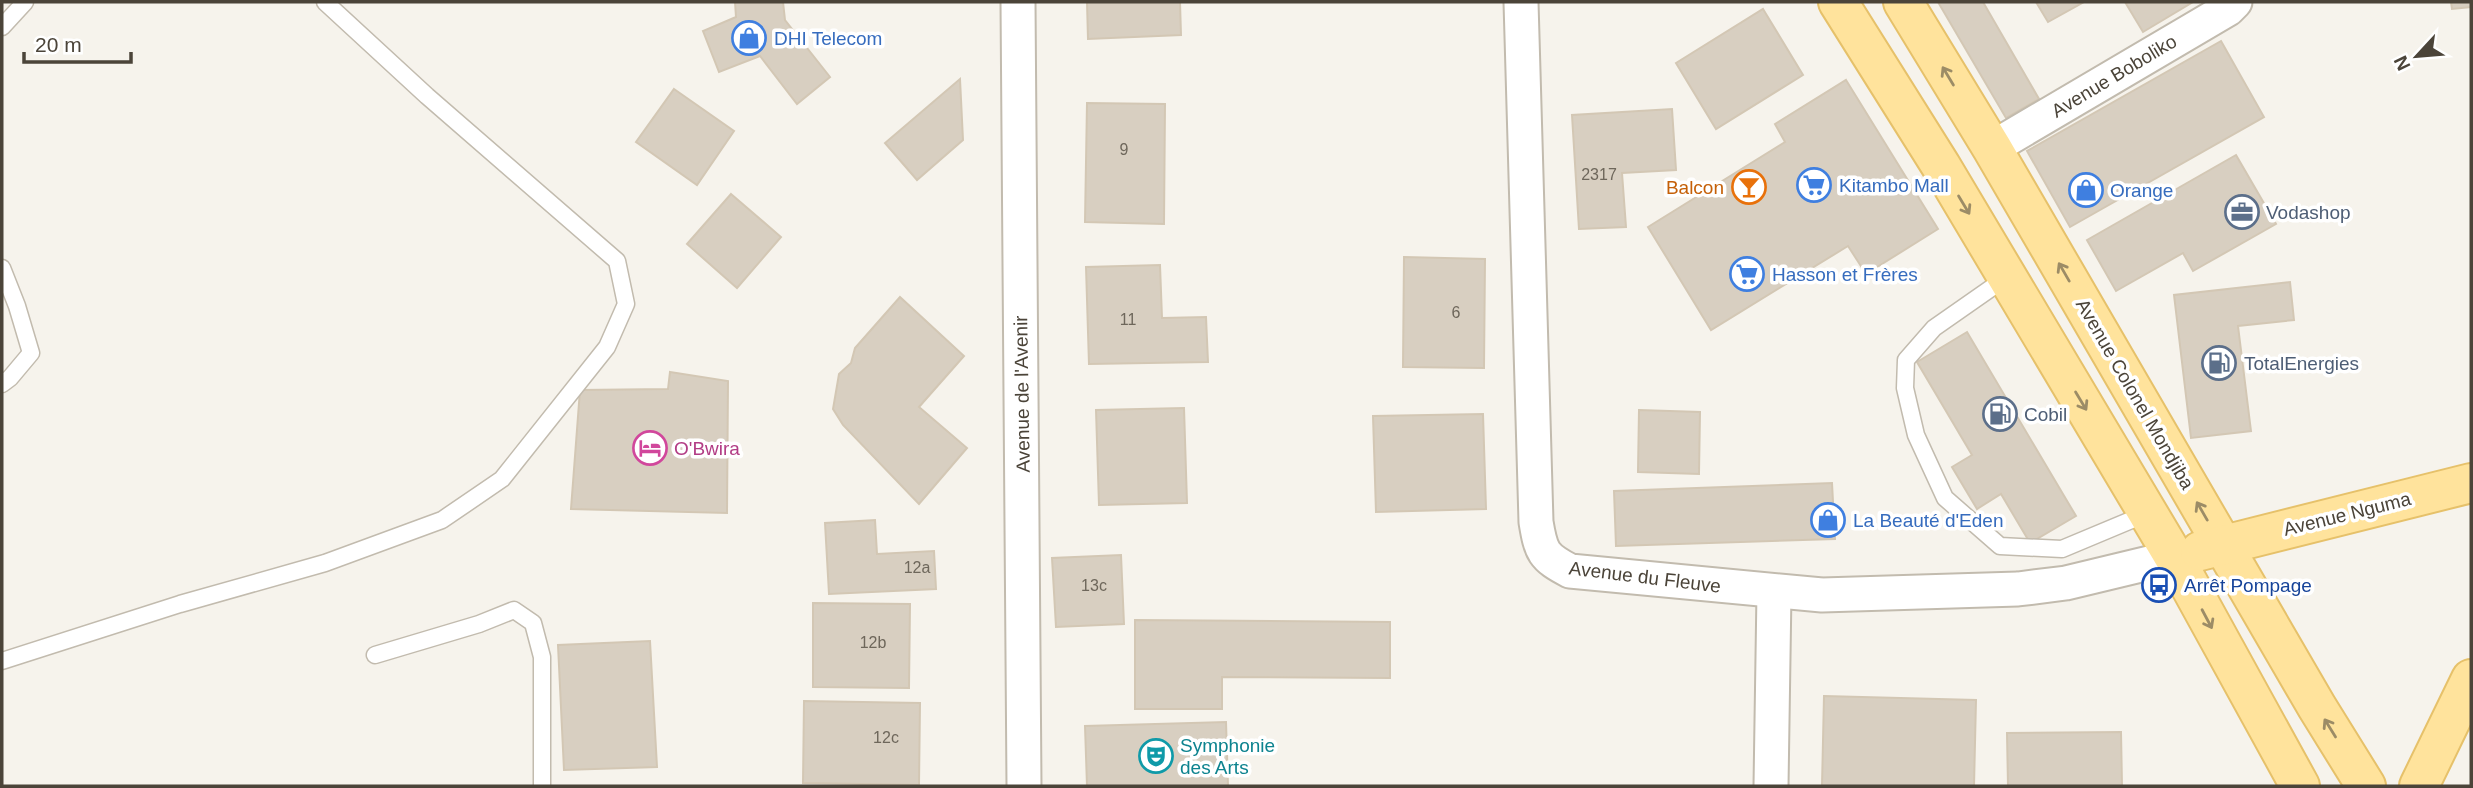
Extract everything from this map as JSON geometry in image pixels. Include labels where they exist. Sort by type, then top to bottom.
[{"type":"main road","points":[[1838,2],[1941,166],[2174,557],[2300,786]]},
{"type":"main road","name":"Avenue Colonel Mondjiba","points":[[1903,2],[1992,148],[2222,546],[2366,786]]},
{"type":"main road","name":"Avenue Nguma","points":[[2174,557],[2471,483]]},
{"type":"main road","points":[[2419,786],[2468,695]]},
{"type":"street","name":"Avenue de l'Avenir","points":[[1018,2],[1024,786]]},
{"type":"street","name":"Avenue du Fleuve","points":[[1521,2],[1536,522],[1539,545],[1550,561],[1570,571],[1822,595],[2018,589],[2066,583],[2174,557]]},
{"type":"street","name":"Avenue Boboliko","points":[[1992,148],[2228,9],[2235,2]]},
{"type":"street","points":[[1771,786],[1774,592]]},
{"type":"lane","points":[[2,27],[25,2]]},
{"type":"lane","points":[[2,660],[180,604],[325,563],[442,520],[502,479],[607,347],[626,304],[617,261],[427,96],[325,2]]},
{"type":"lane","points":[[2,268],[31,353],[2,384]]},
{"type":"lane","points":[[2007,276],[1934,327],[1906,360],[1905,388],[1916,435],[1945,498],[2000,546],[2062,549],[2148,513]]},
{"type":"lane","points":[[375,654],[479,624],[514,610],[533,624],[542,657],[541,786]]},
{"type":"building","points":[[735,2],[783,2],[785,20],[830,77],[797,104],[760,56],[719,72],[703,31],[736,17]]},
{"type":"building","points":[[1087,2],[1180,2],[1181,35],[1088,39]]},
{"type":"building","points":[[1938,2],[1983,2],[2039,99],[2006,118]]},
{"type":"building","points":[[2036,2],[2084,2],[2048,22]]},
{"type":"building","points":[[2125,2],[2193,2],[2143,32]]},
{"type":"building","points":[[2451,2],[2471,2],[2471,7],[2452,9]]},
{"type":"building","points":[[1763,9],[1803,75],[1716,129],[1676,63]]},
{"type":"building","points":[[2221,41],[2264,117],[2070,227],[2027,151]]},
{"type":"building","points":[[960,79],[963,140],[917,180],[885,143]]},
{"type":"building","name":"Kitambo Mall","points":[[1846,80],[1938,229],[1866,274],[1848,246],[1711,330],[1648,227],[1785,142],[1775,124]]},
{"type":"building","points":[[674,89],[734,131],[697,185],[636,142]]},
{"type":"building","points":[[1087,103],[1165,104],[1164,224],[1085,222]]},
{"type":"building","points":[[1672,109],[1676,170],[1622,173],[1626,227],[1579,229],[1572,115]]},
{"type":"building","points":[[2236,155],[2276,224],[2193,271],[2183,253],[2116,291],[2087,240]]},
{"type":"building","points":[[731,194],[781,237],[737,288],[687,244]]},
{"type":"building","points":[[1404,257],[1485,259],[1484,368],[1403,367]]},
{"type":"building","points":[[1160,265],[1162,318],[1206,317],[1208,362],[1089,364],[1086,267]]},
{"type":"building","points":[[2290,282],[2294,320],[2238,326],[2251,431],[2191,438],[2174,295]]},
{"type":"building","points":[[900,297],[964,356],[919,407],[967,448],[919,504],[843,425],[833,409],[839,374],[851,363],[855,348]]},
{"type":"building","points":[[1967,332],[2076,516],[2030,543],[2001,494],[1977,509],[1952,467],[1972,455],[1917,362]]},
{"type":"building","points":[[670,372],[728,381],[727,513],[571,509],[580,390],[668,389]]},
{"type":"building","points":[[1184,408],[1187,503],[1099,505],[1096,410]]},
{"type":"building","points":[[1639,410],[1700,412],[1699,474],[1638,472]]},
{"type":"building","points":[[1483,414],[1486,509],[1376,512],[1373,416]]},
{"type":"building","points":[[1832,483],[1835,539],[1616,546],[1614,491]]},
{"type":"building","points":[[875,520],[877,554],[934,551],[936,589],[829,594],[825,523]]},
{"type":"building","points":[[1121,555],[1124,624],[1056,627],[1052,558]]},
{"type":"building","points":[[813,603],[910,604],[909,688],[813,687]]},
{"type":"building","points":[[1135,620],[1390,622],[1390,678],[1222,677],[1222,709],[1135,709]]},
{"type":"building","points":[[650,641],[657,767],[564,770],[558,645]]},
{"type":"building","points":[[1824,696],[1976,700],[1974,786],[1822,786]]},
{"type":"building","points":[[804,701],[920,703],[919,785],[803,783]]},
{"type":"building","name":"Symphonie des Arts","points":[[1226,722],[1228,786],[1087,786],[1085,726]]},
{"type":"building","points":[[2121,732],[2122,786],[2008,786],[2007,733]]},
{"type":"place","name":"DHI Telecom","points":[[749,38]]},
{"type":"place","name":"Kitambo Mall","points":[[1814,185]]},
{"type":"place","name":"Balcon","points":[[1749,187]]},
{"type":"place","name":"Orange","points":[[2086,190]]},
{"type":"place","name":"Vodashop","points":[[2242,212]]},
{"type":"place","name":"Hasson et Frères","points":[[1747,274]]},
{"type":"place","name":"TotalEnergies","points":[[2219,363]]},
{"type":"place","name":"Cobil","points":[[2000,414]]},
{"type":"place","name":"O'Bwira","points":[[650,448]]},
{"type":"place","name":"La Beauté d'Eden","points":[[1828,520]]},
{"type":"place","name":"Arrêt Pompage","points":[[2159,585]]},
{"type":"place","name":"Symphonie des Arts","points":[[1156,756]]}]
